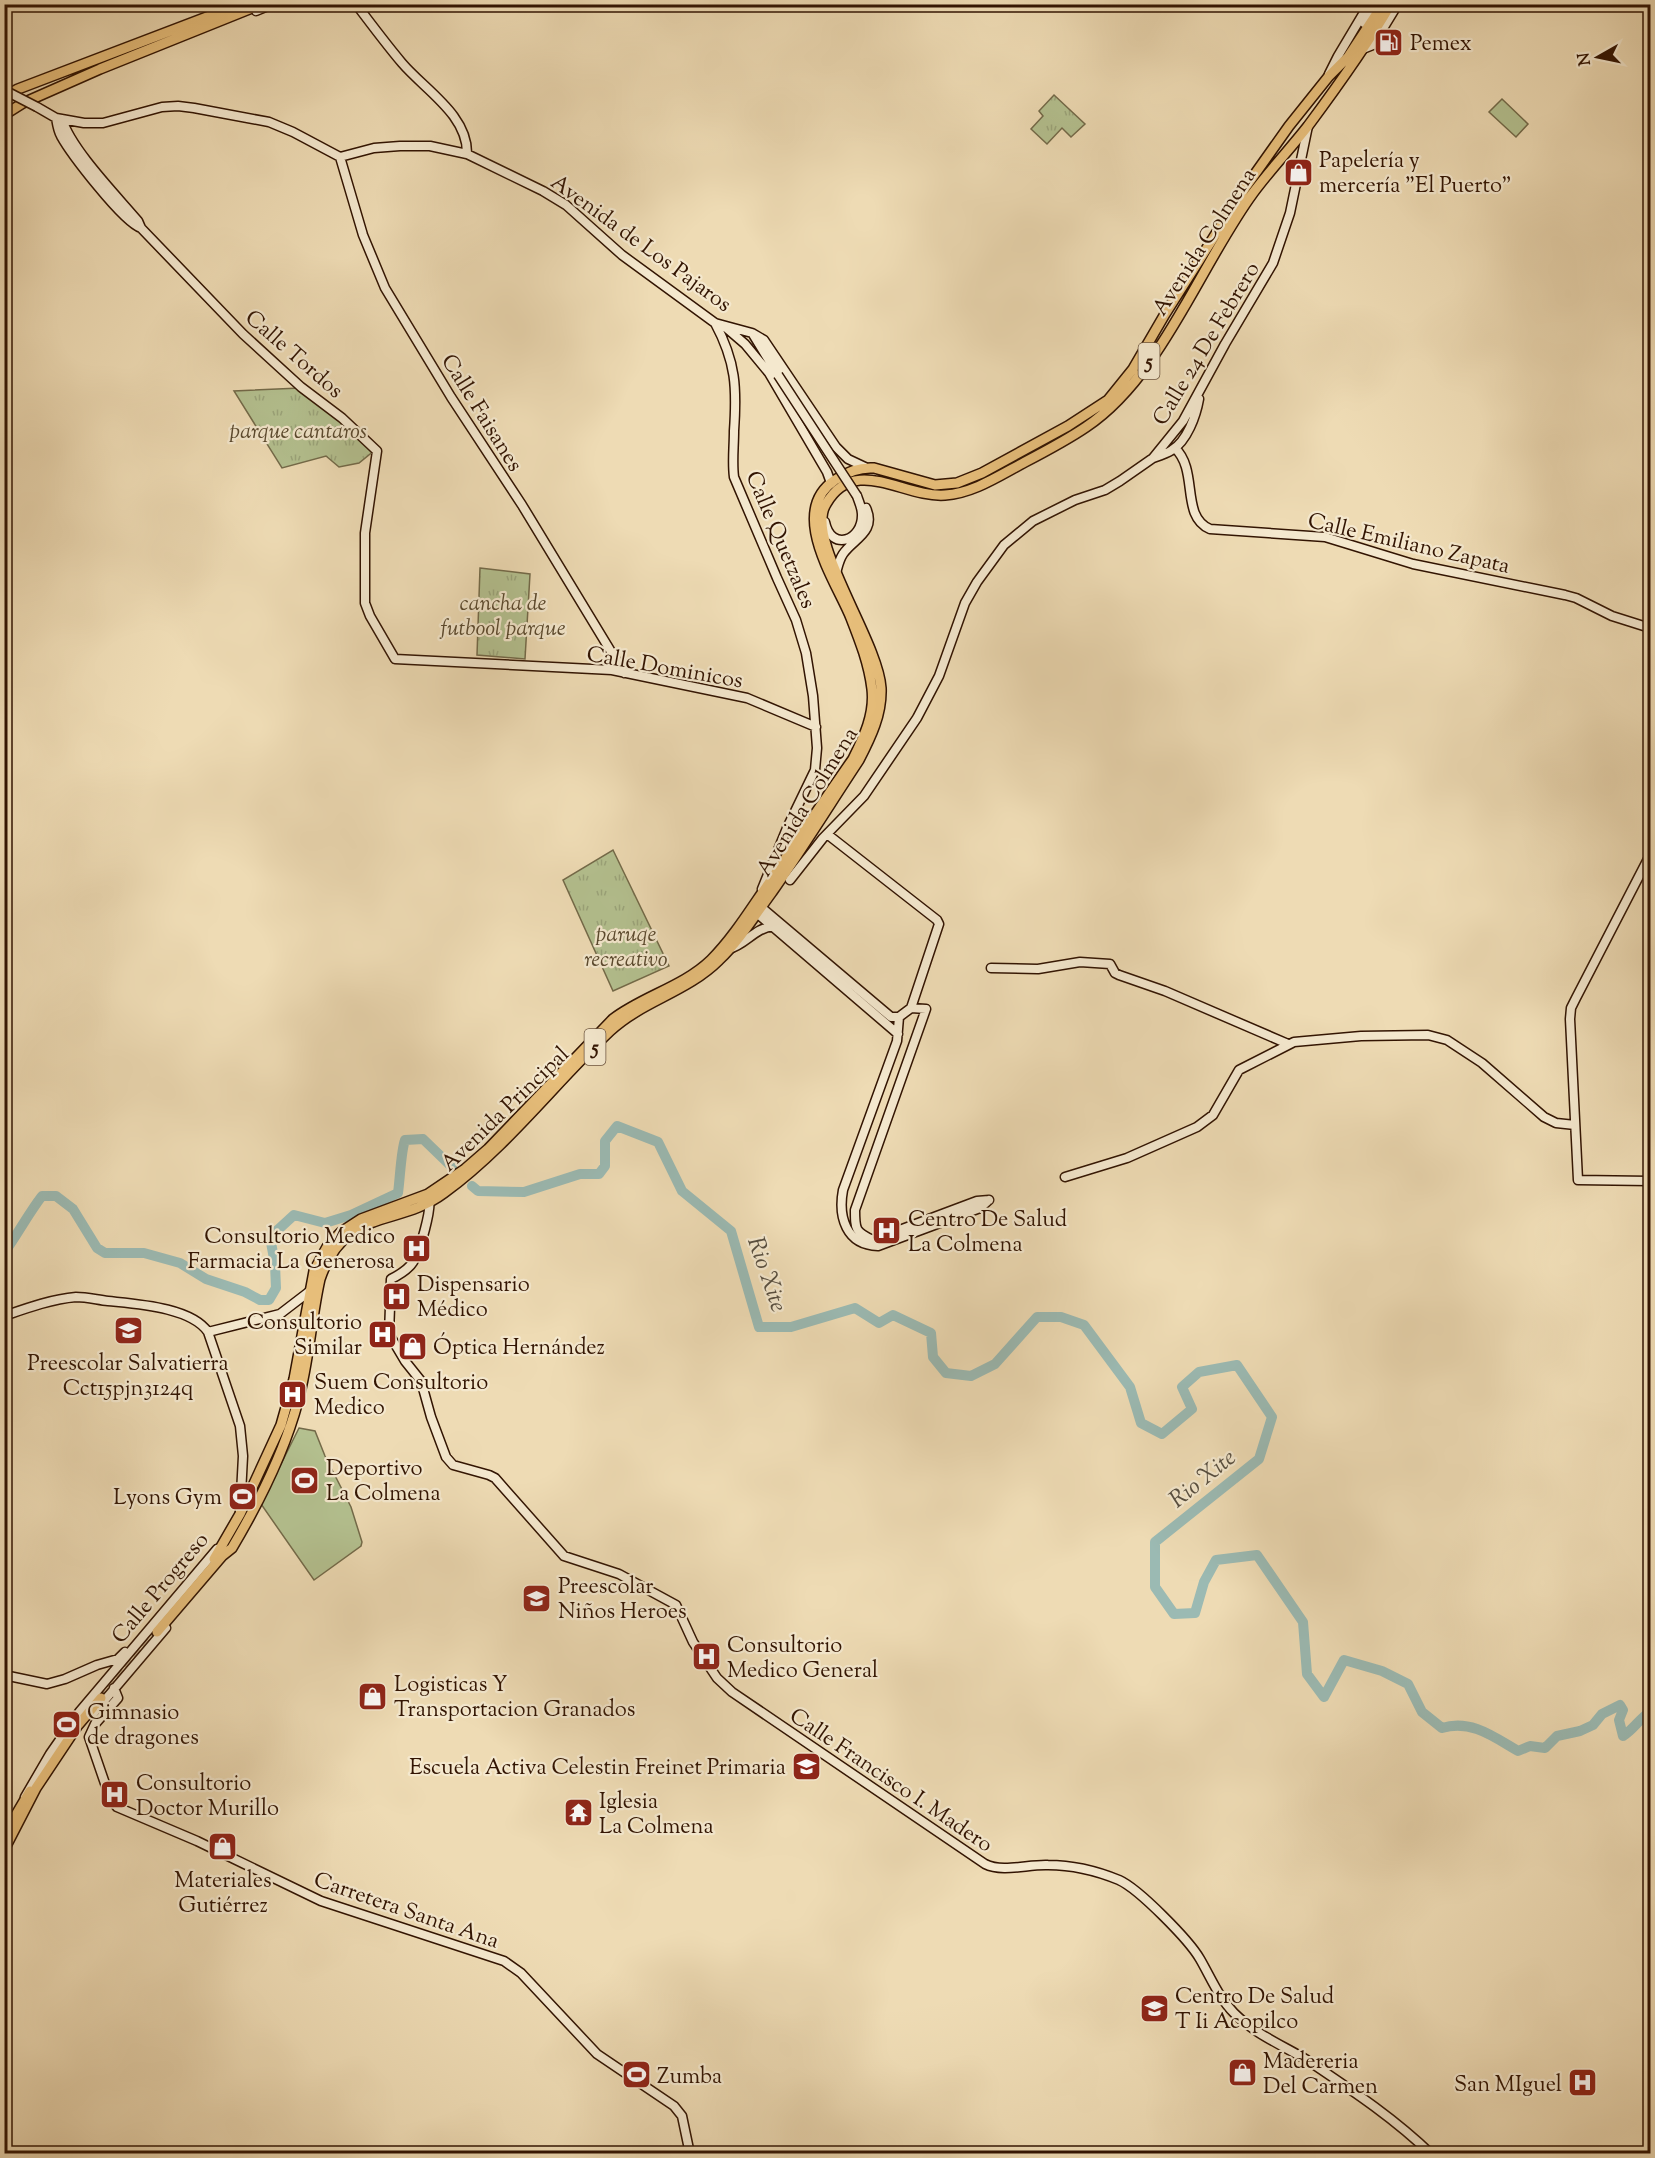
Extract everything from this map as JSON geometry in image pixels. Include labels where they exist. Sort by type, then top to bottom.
[{"type":"main road","points":[[4,97],[18,89],[240,9],[262,4]]},
{"type":"main road","name":"5","points":[[1347,58],[1383,4]]},
{"type":"main road","name":"5","points":[[1347,58],[1363,49],[1390,4]]},
{"type":"main road","points":[[4,115],[23,103],[203,23],[227,8],[240,9]]},
{"type":"main road","name":"Avenida Colmena","points":[[865,467],[942,485],[957,483],[982,473],[1068,426],[1108,400],[1133,369],[1245,188],[1312,97],[1347,58]]},
{"type":"main road","name":"Avenida Colmena","points":[[758,905],[798,854],[859,760],[871,736],[880,709],[879,671],[868,640],[836,573],[822,534],[821,517],[825,504],[850,482],[867,478],[928,494],[956,494],[979,486],[1075,435],[1113,406],[1146,366],[1252,194],[1308,125],[1347,58]]},
{"type":"main road","points":[[831,483],[846,473],[865,467]]},
{"type":"main road","name":"Avenida Colmena","points":[[758,905],[853,759],[865,736],[870,715],[873,692],[867,662],[816,536],[815,520],[818,501],[831,483]]},
{"type":"main road","name":"Avenida Principal","points":[[429,1198],[469,1174],[502,1144],[616,1025],[688,985],[705,972],[729,949],[758,905]]},
{"type":"main road","name":"Avenida Principal","points":[[429,1198],[488,1149],[613,1019],[625,1010],[691,976],[710,961],[758,905]]},
{"type":"main road","name":"Calle Progreso","points":[[223,1542],[240,1514],[281,1425],[288,1403],[310,1291],[319,1260],[341,1232],[371,1214],[429,1198]]},
{"type":"main road","name":"Calle Progreso","points":[[156,1634],[222,1556],[232,1548],[269,1476],[292,1421],[301,1388],[317,1290],[326,1263],[337,1246],[358,1229],[429,1198]]},
{"type":"main road","points":[[156,1634],[220,1551],[223,1542]]},
{"type":"main road","points":[[4,1836],[63,1740],[100,1694]]},
{"type":"main road","points":[[4,1850],[25,1803]]},
{"type":"street","points":[[203,23],[219,25],[273,4]]},
{"type":"street","points":[[356,4],[403,64],[448,110],[461,128],[467,143],[467,154]]},
{"type":"street","points":[[1347,58],[1369,4]]},
{"type":"street","points":[[1347,58],[1347,50],[1376,4]]},
{"type":"street","points":[[1363,49],[1373,45],[1398,4]]},
{"type":"street","points":[[4,90],[59,118],[84,123],[103,123],[162,107],[178,106],[269,122],[340,157]]},
{"type":"street","name":"Calle Tordos","points":[[59,118],[76,146],[138,221],[141,228],[243,334],[301,387],[342,418],[377,451],[365,532],[365,603],[395,659]]},
{"type":"street","name":"Calle 24 De Febrero","points":[[798,854],[790,880],[827,834],[864,796],[917,718],[939,676],[965,603],[1004,545],[1033,521],[1075,500],[1111,487],[1153,458],[1184,421],[1200,388],[1273,263],[1290,213],[1308,125]]},
{"type":"street","name":"Avenida de Los Pajaros","points":[[340,157],[374,148],[430,146],[467,154],[543,191],[566,206],[622,255],[720,325],[752,333],[764,340],[836,447],[848,459],[865,467]]},
{"type":"street","name":"Calle Faisanes","points":[[340,157],[363,235],[385,288],[451,397],[522,505],[624,673]]},
{"type":"street","points":[[720,325],[770,363]]},
{"type":"street","name":"Calle Quetzales","points":[[720,325],[734,376],[736,398],[732,466],[734,477],[796,620],[808,664],[816,727],[815,770],[787,828],[758,905]]},
{"type":"street","points":[[752,333],[868,512],[868,521],[860,538],[844,551],[838,562],[836,573]]},
{"type":"street","points":[[727,345],[735,336]]},
{"type":"street","points":[[745,344],[769,374],[820,460],[831,483]]},
{"type":"street","points":[[1153,458],[1175,448],[1190,426],[1196,413],[1200,388]]},
{"type":"street","points":[[820,460],[827,463],[834,460],[836,447]]},
{"type":"street","name":"Calle Emiliano Zapata","points":[[1175,448],[1181,453],[1185,463],[1191,482],[1194,514],[1202,526],[1210,529],[1325,537],[1424,566],[1576,598],[1612,616],[1650,628]]},
{"type":"street","points":[[825,504],[825,525],[834,538],[846,539],[857,532],[862,518],[857,496]]},
{"type":"street","name":"Calle Dominicos","points":[[395,659],[612,670],[747,698],[816,727]]},
{"type":"street","points":[[758,905],[891,1017],[899,1017],[911,1008],[939,924],[937,920],[827,834]]},
{"type":"street","points":[[1650,855],[1571,1008],[1570,1031],[1578,1180],[1650,1181]]},
{"type":"street","points":[[758,905],[774,926],[898,1034]]},
{"type":"street","points":[[729,949],[740,946],[758,930],[774,926]]},
{"type":"street","points":[[991,968],[1031,969],[1084,962],[1110,964],[1114,973],[1165,991],[1288,1044]]},
{"type":"street","points":[[899,1017],[898,1034],[841,1201],[846,1228],[866,1246],[878,1246],[927,1228],[980,1208],[989,1200],[977,1201],[873,1240],[861,1234],[855,1226],[858,1199],[926,1009],[911,1008]]},
{"type":"street","points":[[1065,1176],[1127,1158],[1197,1127],[1213,1115],[1239,1070],[1288,1044],[1360,1036],[1428,1035],[1448,1040],[1469,1053],[1549,1120],[1575,1125]]},
{"type":"street","name":"Calle Francisco I. Madero","points":[[429,1198],[414,1260],[408,1268],[391,1279],[389,1334],[405,1361],[421,1381],[431,1417],[449,1462],[458,1467],[489,1474],[495,1478],[564,1556],[619,1574],[676,1605],[693,1642],[717,1678],[732,1692],[985,1864],[997,1869],[1046,1865],[1070,1867],[1109,1876],[1124,1883],[1184,1938],[1200,1959],[1219,1994],[1234,2013],[1262,2035],[1306,2060],[1400,2124],[1431,2154]]},
{"type":"street","points":[[206,1329],[280,1314],[310,1291]]},
{"type":"street","points":[[4,1317],[40,1304],[81,1298],[156,1307],[188,1317],[206,1329],[235,1407],[243,1445],[240,1514]]},
{"type":"street","name":"Calle Progreso","points":[[100,1694],[134,1648],[223,1542]]},
{"type":"street","points":[[4,1675],[41,1684],[54,1682],[118,1659],[136,1640],[156,1634]]},
{"type":"street","name":"Calle Progreso","points":[[114,1688],[146,1650],[156,1634]]},
{"type":"street","points":[[142,1639],[146,1650]]},
{"type":"street","points":[[25,1803],[114,1688],[116,1678],[132,1657],[134,1648]]},
{"type":"street","points":[[100,1694],[110,1685],[114,1688]]},
{"type":"street","name":"Carretera Santa Ana","points":[[114,1688],[118,1698],[96,1724],[89,1737],[110,1798],[117,1807],[197,1841],[321,1901],[504,1961],[521,1973],[597,2054],[679,2111],[685,2125],[690,2154]]},
{"type":"green space","points":[[1054,95],[1085,124],[1071,137],[1062,128],[1047,144],[1031,129],[1043,116],[1039,111]]},
{"type":"green space","points":[[1502,99],[1528,124],[1516,137],[1489,112]]},
{"type":"green space","name":"parque cantaros","points":[[300,388],[375,450],[359,463],[339,467],[326,456],[282,468],[234,391]]},
{"type":"green space","name":"cancha de futbool parque","points":[[480,568],[530,574],[525,659],[477,655]]},
{"type":"green space","name":"paruqe recreativo","points":[[613,850],[669,966],[613,991],[563,880]]},
{"type":"green space","name":"Deportivo La Colmena","points":[[299,1428],[315,1431],[351,1507],[362,1542],[361,1546],[314,1580],[261,1504]]},
{"type":"waterway","name":"Rio Xite","points":[[472,1186],[478,1191],[524,1192],[580,1174],[599,1174],[605,1166],[605,1141],[617,1126],[658,1142],[682,1191],[731,1231],[759,1327],[791,1327],[855,1308],[879,1323],[893,1315],[931,1333],[933,1357],[946,1373],[971,1376],[995,1364],[1037,1317],[1061,1317],[1084,1325],[1130,1387],[1141,1423],[1162,1434],[1192,1409],[1182,1387],[1199,1372],[1237,1365],[1272,1417],[1259,1459],[1155,1542],[1155,1587],[1174,1614],[1195,1613],[1204,1582],[1216,1560],[1257,1555],[1303,1622],[1307,1674],[1324,1697],[1344,1660],[1382,1671],[1408,1684],[1422,1712],[1442,1728],[1463,1726],[1482,1731],[1518,1751],[1530,1746],[1545,1748],[1557,1736],[1580,1731],[1593,1725],[1602,1714],[1620,1705],[1623,1710],[1619,1720],[1623,1736],[1650,1712]]},
{"type":"waterway","name":"Rio Xite","points":[[4,1253],[42,1196],[56,1196],[73,1209],[97,1248],[105,1253],[144,1253],[180,1263],[206,1279],[245,1292],[260,1300],[269,1300],[276,1288],[275,1264],[270,1237],[294,1215],[325,1223],[351,1215],[398,1193],[405,1140],[423,1139],[452,1167]]},
{"type":"tunnel","points":[[98,1697],[154,1631]]},
{"type":"place","name":"Pemex","points":[[1389,42]]},
{"type":"place","name":"Papelería y mercería \"El Puerto\"","points":[[1298,172]]},
{"type":"place","name":"Centro De Salud La Colmena","points":[[887,1231]]},
{"type":"place","name":"Consultorio Medico Farmacia La Generosa","points":[[416,1248]]},
{"type":"place","name":"Dispensario Médico","points":[[396,1296]]},
{"type":"place","name":"Preescolar Salvatierra Cct15pjn3124q","points":[[128,1330]]},
{"type":"place","name":"Consultorio Similar","points":[[383,1334]]},
{"type":"place","name":"Óptica Hernández","points":[[412,1346]]},
{"type":"place","name":"Suem Consultorio Medico","points":[[293,1394]]},
{"type":"place","name":"Deportivo La Colmena","points":[[305,1480]]},
{"type":"place","name":"Lyons Gym","points":[[243,1496]]},
{"type":"place","name":"Preescolar Niños Heroes","points":[[537,1598]]},
{"type":"place","name":"Consultorio Medico General","points":[[706,1657]]},
{"type":"place","name":"Logisticas Y Transportacion Granados","points":[[373,1696]]},
{"type":"place","name":"Gimnasio de dragones","points":[[66,1724]]},
{"type":"place","name":"Escuela Activa Celestin Freinet Primaria","points":[[807,1766]]},
{"type":"place","name":"Consultorio Doctor Murillo","points":[[115,1795]]},
{"type":"place","name":"Iglesia La Colmena","points":[[578,1813]]},
{"type":"place","name":"Materiales Gutiérrez","points":[[223,1847]]},
{"type":"place","name":"Centro De Salud T Ii Acopilco","points":[[1154,2008]]},
{"type":"place","name":"Madereria Del Carmen","points":[[1242,2073]]},
{"type":"place","name":"Zumba","points":[[636,2075]]},
{"type":"place","name":"San MIguel","points":[[1583,2083]]}]
